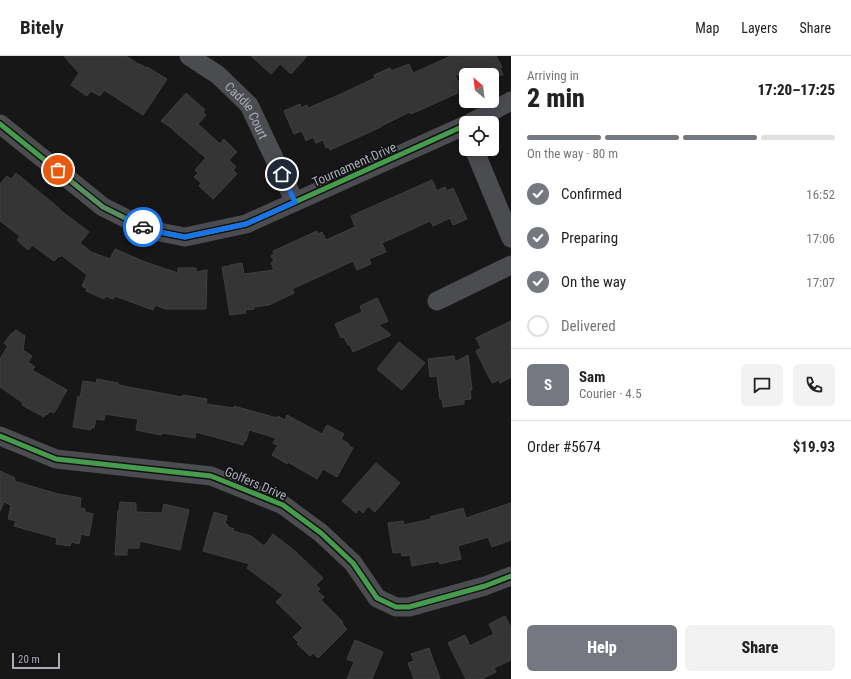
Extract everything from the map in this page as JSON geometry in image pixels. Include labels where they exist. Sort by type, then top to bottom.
[{"type":"street","name":"Caddie Court","points":[[189,56],[218,75],[249,105],[295,202]]},
{"type":"street","name":"Tournament Drive","points":[[485,116],[511,101]]},
{"type":"street","name":"Tournament Drive","points":[[0,124],[103,207],[149,230],[185,237],[246,224],[459,130]]},
{"type":"street","points":[[477,156],[511,238]]},
{"type":"street","points":[[437,301],[511,265]]},
{"type":"street","name":"Golfers Drive","points":[[0,436],[56,459],[211,476],[283,505],[321,533],[353,564],[377,598],[396,607],[409,607],[485,586],[511,576]]},
{"type":"building","points":[[64,56],[126,56],[167,79],[143,115],[104,90],[100,96],[91,91],[87,96],[71,85],[79,73]]},
{"type":"building","points":[[251,56],[307,56],[291,74],[280,64],[271,74]]},
{"type":"building","points":[[451,56],[496,56],[502,67],[500,68],[503,75],[499,75],[499,68],[459,68],[459,75],[455,75],[459,84],[459,89],[457,90],[458,93],[411,114],[410,112],[330,150],[329,147],[326,148],[323,140],[316,143],[313,137],[306,141],[302,131],[294,134],[284,111],[300,104],[301,108],[307,105],[308,108],[375,78],[374,75],[390,68],[391,71],[409,64],[413,73]]},
{"type":"building","points":[[186,93],[205,110],[203,112],[206,115],[198,124],[220,144],[224,139],[237,152],[229,160],[236,167],[233,170],[237,174],[213,199],[199,186],[201,183],[194,177],[198,173],[195,170],[206,158],[173,129],[161,121]]},
{"type":"building","points":[[16,173],[89,232],[80,243],[91,252],[110,259],[115,249],[145,262],[178,273],[178,268],[196,268],[196,272],[207,270],[206,309],[166,309],[155,305],[153,310],[115,296],[113,299],[106,296],[104,299],[86,291],[87,289],[82,286],[87,275],[61,255],[54,261],[32,245],[28,250],[17,240],[20,236],[0,221],[0,184],[7,176],[11,179]]},
{"type":"building","points":[[432,180],[437,191],[445,187],[447,191],[453,188],[467,219],[453,225],[450,218],[433,226],[430,221],[382,243],[386,252],[369,259],[371,264],[357,270],[353,261],[292,289],[294,293],[269,305],[245,310],[246,313],[230,315],[222,267],[242,263],[244,274],[274,270],[271,263],[274,261],[271,256],[274,254],[273,251],[317,231],[318,234],[322,232],[326,240],[355,227],[351,216]]},
{"type":"building","points":[[377,298],[388,321],[379,325],[391,335],[353,352],[344,337],[341,338],[335,324],[362,312],[360,306]]},
{"type":"building","points":[[511,321],[511,377],[500,383],[499,380],[492,383],[476,351],[481,348],[476,338]]},
{"type":"building","points":[[16,330],[25,336],[23,350],[32,356],[28,362],[35,367],[32,370],[67,390],[54,413],[50,411],[44,417],[22,405],[23,403],[0,387],[0,359],[8,346],[4,343]]},
{"type":"building","points":[[399,342],[425,363],[402,390],[377,369]]},
{"type":"building","points":[[468,355],[472,390],[470,390],[471,399],[464,400],[464,404],[443,407],[442,399],[440,399],[437,376],[430,377],[428,359],[454,356],[455,362]]},
{"type":"building","points":[[97,379],[118,383],[118,385],[182,397],[183,395],[207,399],[206,404],[234,408],[234,406],[277,418],[278,416],[285,420],[287,415],[322,434],[327,425],[344,434],[341,439],[353,448],[337,477],[323,469],[317,479],[288,462],[287,464],[272,455],[278,445],[273,443],[276,438],[249,430],[246,441],[244,441],[243,445],[196,432],[195,438],[162,433],[161,435],[136,430],[138,419],[105,414],[104,420],[96,419],[94,428],[91,427],[91,430],[73,427],[78,396],[80,398],[83,381],[96,383]]},
{"type":"building","points":[[376,463],[400,483],[375,512],[368,506],[363,513],[359,509],[356,513],[342,501]]},
{"type":"building","points":[[0,471],[15,478],[14,481],[58,494],[81,498],[80,508],[85,509],[85,512],[93,514],[89,536],[81,534],[79,544],[71,542],[70,546],[56,544],[57,538],[14,526],[16,521],[8,519],[11,505],[4,502],[0,511]]},
{"type":"building","points":[[120,502],[136,503],[136,512],[162,513],[164,504],[189,510],[180,550],[140,541],[139,548],[127,548],[127,555],[115,555]]},
{"type":"building","points":[[511,503],[511,540],[492,547],[488,537],[458,546],[461,559],[440,564],[439,561],[412,566],[410,555],[402,556],[401,552],[393,553],[388,523],[403,521],[404,525],[431,519],[430,517],[463,508],[466,518]]},
{"type":"building","points":[[214,512],[227,516],[225,524],[234,529],[233,531],[251,536],[264,546],[273,534],[296,552],[323,578],[316,585],[320,589],[317,591],[324,597],[321,600],[341,620],[343,623],[342,624],[347,629],[318,658],[313,653],[310,656],[297,644],[299,643],[293,637],[303,628],[276,602],[283,595],[247,568],[250,564],[203,551]]},
{"type":"building","points":[[505,616],[511,628],[511,660],[494,668],[496,672],[482,679],[466,679],[448,643],[465,635],[470,646],[494,634],[489,624]]},
{"type":"building","points":[[355,640],[383,652],[372,679],[347,679],[354,662],[347,659]]},
{"type":"building","points":[[429,648],[440,679],[414,679],[408,663],[414,661],[411,654]]},
{"type":"cycle path","points":[[0,124],[103,207],[149,230],[185,237],[246,224],[459,128]]},
{"type":"cycle path","points":[[0,436],[56,459],[211,476],[283,505],[321,533],[353,563],[377,598],[396,607],[409,607],[485,586],[511,576]]},
{"type":"way so far","points":[[58,170],[103,207],[143,227]]},
{"type":"route","points":[[143,227],[149,230],[185,237],[246,224],[295,202],[282,174]]}]
